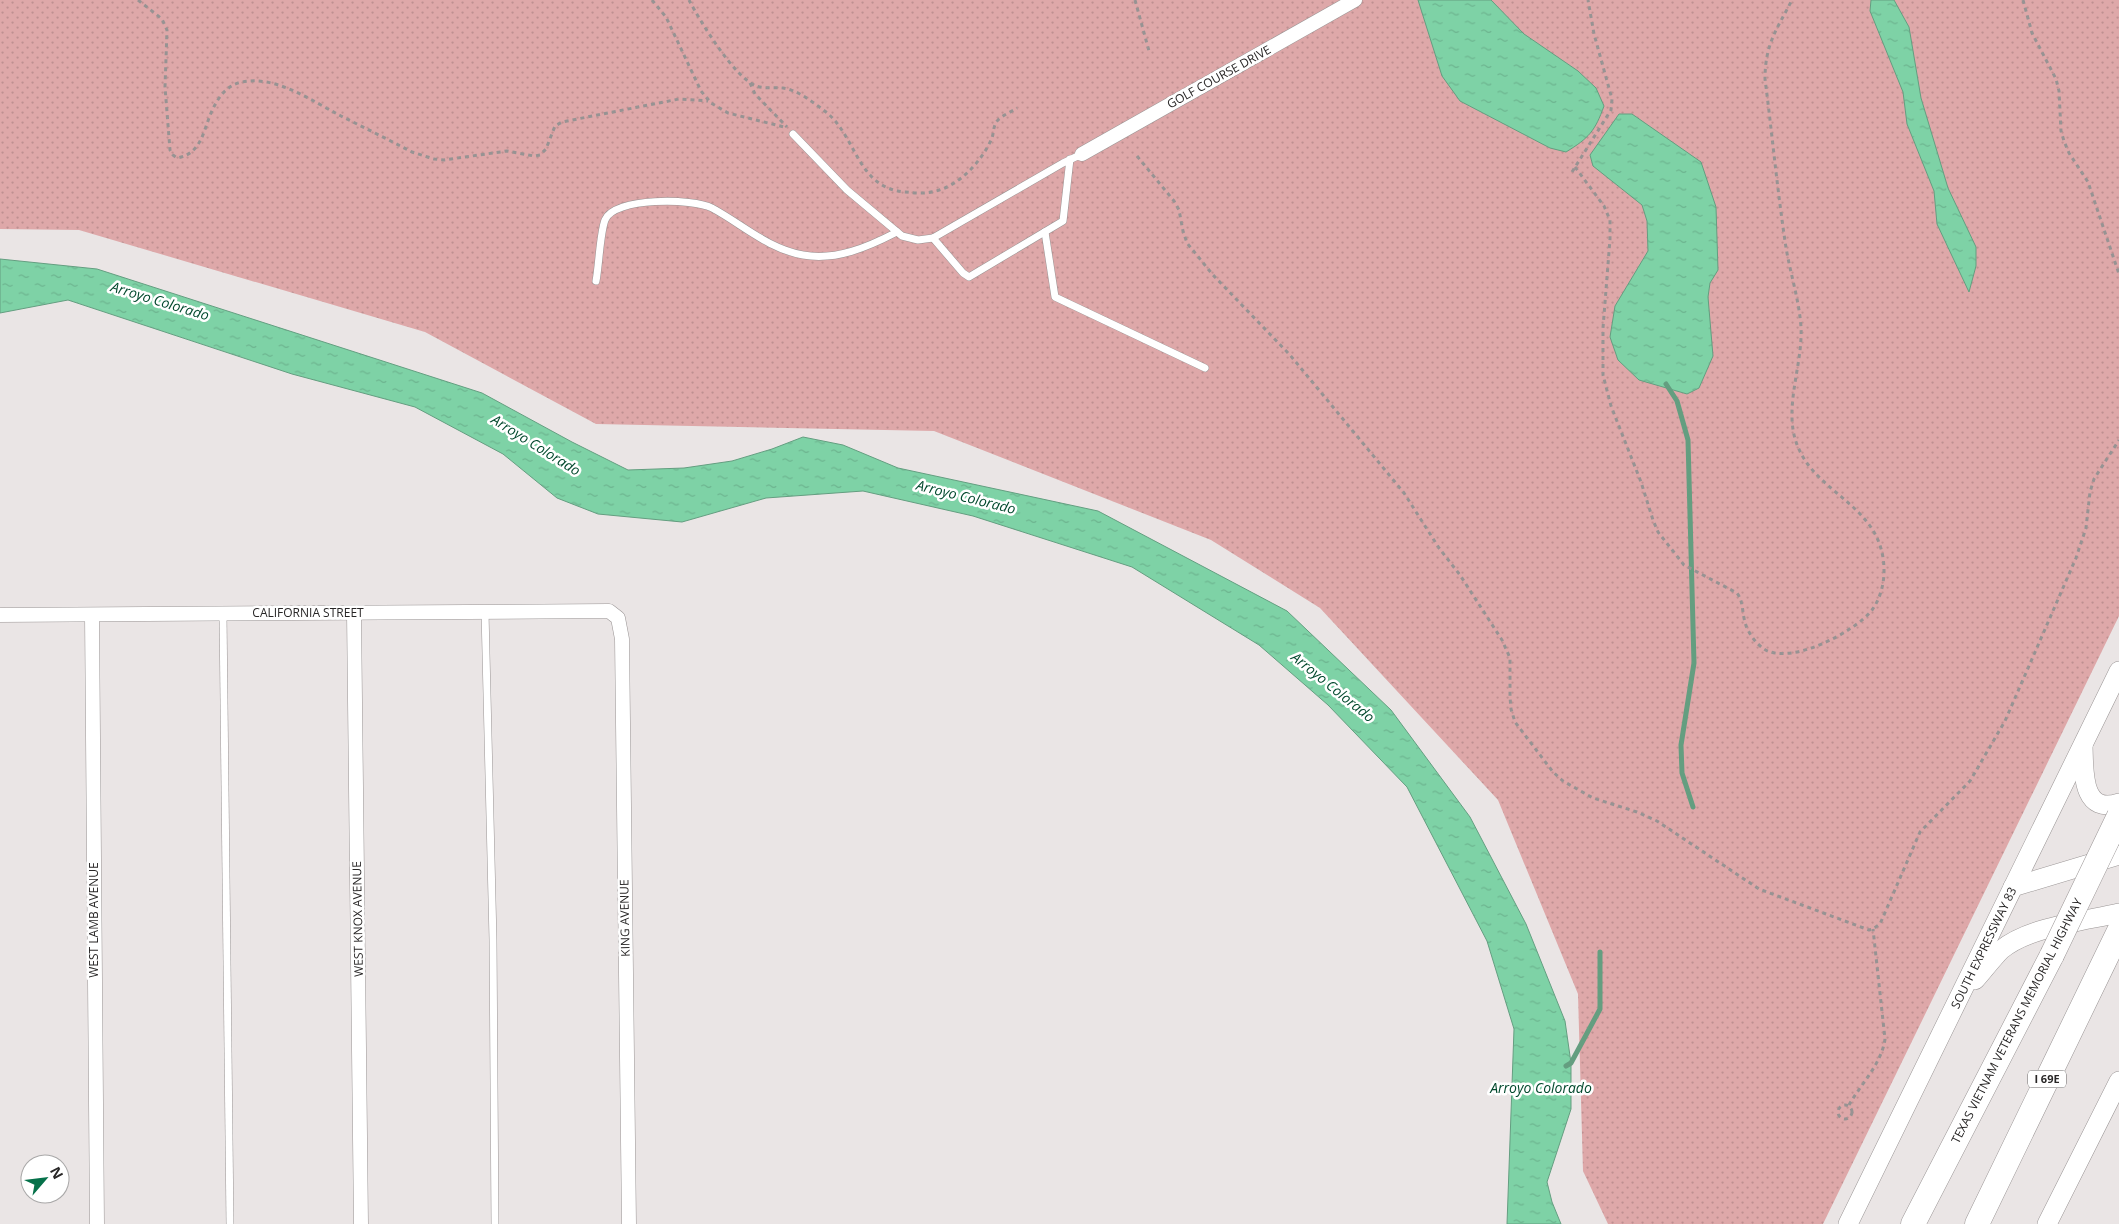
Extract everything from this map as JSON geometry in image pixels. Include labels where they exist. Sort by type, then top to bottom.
[{"type":"highway","name":"TEXAS VIETNAM VETERANS MEMORIAL HIGHWAY","points":[[1915,1218],[2052,955],[2119,816]]},
{"type":"highway","name":"I 69E","points":[[1977,1224],[2118,926]]},
{"type":"main road","name":"SOUTH EXPRESSWAY 83","points":[[1848,1224],[1962,995],[2119,671]]},
{"type":"main road","points":[[2083,743],[2084,779],[2091,798],[2103,806],[2119,803]]},
{"type":"main road","points":[[2013,887],[2119,855]]},
{"type":"main road","points":[[1962,995],[2001,950],[2032,932],[2118,926]]},
{"type":"main road","points":[[2047,1224],[2119,1081]]},
{"type":"street","name":"GOLF COURSE DRIVE","points":[[1076,157],[1355,0]]},
{"type":"street","name":"CALIFORNIA STREET","points":[[0,615],[609,611],[615,615]]},
{"type":"street","name":"WEST KNOX AVENUE","points":[[354,613],[361,1224]]},
{"type":"street","name":"WEST LAMB AVENUE","points":[[92,615],[97,1224]]},
{"type":"street","name":"KING AVENUE","points":[[615,615],[622,628],[629,1224]]},
{"type":"lane","points":[[793,134],[847,190],[902,236],[918,240],[933,238],[1076,157]]},
{"type":"lane","points":[[933,238],[962,273],[969,277],[1063,221],[1076,157]]},
{"type":"lane","points":[[596,281],[605,220],[612,210],[627,205],[653,201],[710,207],[730,221],[784,251],[804,256],[843,254],[868,246],[897,232]]},
{"type":"lane","points":[[1045,232],[1055,297],[1205,368]]},
{"type":"lane","points":[[486,612],[493,930],[495,1224]]},
{"type":"lane","points":[[223,614],[230,1224]]},
{"type":"path","points":[[138,0],[162,19],[167,30],[165,87],[170,150],[172,155],[177,158],[193,152],[199,145],[215,104],[225,90],[242,82],[256,81],[286,88],[412,152],[444,160],[507,151],[534,156],[540,155],[546,149],[554,126],[562,122],[679,99],[708,100]]},
{"type":"path","points":[[652,0],[666,17],[701,91],[708,100],[720,110],[728,113],[789,129],[755,94],[750,82]]},
{"type":"path","points":[[689,0],[710,38],[750,82],[761,88],[791,90],[814,103],[835,121],[857,158],[874,180],[882,186],[902,192],[935,192],[959,180],[985,149],[998,120],[1017,108]]},
{"type":"path","points":[[1135,0],[1149,51]]},
{"type":"path","points":[[1572,172],[1611,110],[1612,99],[1594,34],[1588,0]]},
{"type":"path","points":[[1575,167],[1604,206],[1610,220],[1602,345],[1606,389],[1642,482],[1658,532],[1684,565],[1737,593],[1742,605],[1745,624],[1756,642],[1765,650],[1784,655],[1841,636],[1871,611],[1876,604],[1882,590],[1884,572],[1881,549],[1872,528],[1856,508],[1821,478],[1806,462],[1795,439],[1792,413],[1794,388],[1801,354],[1800,316],[1785,242],[1765,79],[1765,63],[1769,44],[1792,0]]},
{"type":"path","points":[[2023,0],[2032,33],[2056,79],[2059,91],[2061,131],[2064,141],[2069,153],[2088,182],[2119,274]]},
{"type":"path","points":[[1137,156],[1174,201],[1179,210],[1187,243],[1213,275],[1284,349],[1404,493],[1439,548],[1460,575],[1507,650],[1511,665],[1511,709],[1516,722],[1553,772],[1562,781],[1593,798],[1637,812],[1656,821],[1759,889],[1869,930],[1880,924],[1920,832],[1970,781],[2005,721],[2076,558],[2086,528],[2090,492],[2094,479],[2119,440]]},
{"type":"path","points":[[1849,1105],[1874,1066],[1884,1046],[1885,1039],[1873,929]]},
{"type":"path","points":[[1843,1104],[1849,1105],[1852,1115],[1846,1119],[1841,1118],[1838,1114],[1839,1107],[1843,1104]]},
{"type":"shaded area","points":[[0,0],[2119,0],[2119,616],[1823,1224],[1608,1224],[1583,1171],[1578,994],[1498,800],[1320,608],[1211,540],[934,431],[596,424],[425,332],[79,230],[0,229]]},
{"type":"water","points":[[1418,0],[1491,0],[1524,34],[1578,71],[1596,88],[1604,106],[1594,128],[1586,138],[1566,152],[1550,148],[1460,101],[1442,76]]},
{"type":"water","points":[[1871,0],[1894,0],[1909,27],[1921,98],[1948,188],[1976,247],[1976,266],[1969,292],[1937,224],[1934,191],[1907,124],[1903,92],[1870,11]]},
{"type":"water","points":[[1619,114],[1632,114],[1701,162],[1716,207],[1718,270],[1710,283],[1708,297],[1713,356],[1699,388],[1687,394],[1639,380],[1618,360],[1610,337],[1615,306],[1648,251],[1647,221],[1642,205],[1593,166],[1590,155]]},
{"type":"water","name":"Arroyo Colorado","points":[[0,259],[97,269],[482,393],[628,470],[684,468],[732,461],[803,437],[843,445],[898,468],[1098,511],[1287,611],[1391,710],[1470,817],[1526,924],[1565,1021],[1571,1063],[1571,1109],[1547,1182],[1552,1202],[1561,1224],[1507,1224],[1514,1029],[1487,941],[1407,787],[1328,705],[1259,645],[1132,567],[973,516],[863,491],[766,498],[682,522],[598,514],[557,498],[503,454],[415,407],[292,374],[68,300],[0,313]]},
{"type":"waterway","points":[[1666,384],[1677,401],[1688,440],[1694,663],[1681,745],[1682,773],[1693,807]]},
{"type":"waterway","points":[[1566,1066],[1571,1063],[1600,1009],[1600,952]]}]
